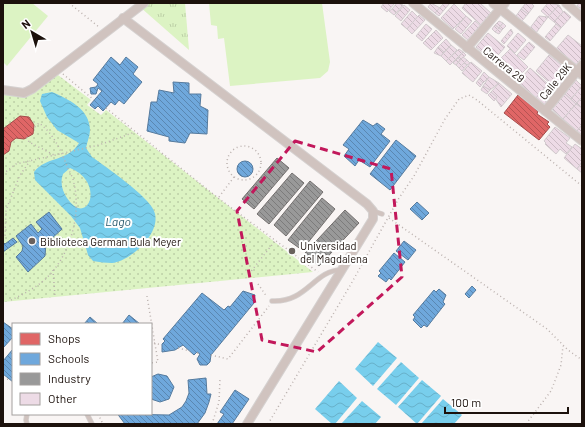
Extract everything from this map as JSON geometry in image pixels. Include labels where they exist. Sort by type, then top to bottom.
[{"type":"street","points":[[3,90],[24,93],[144,3]]},
{"type":"street","name":"Carrera 29","points":[[413,3],[582,141]]},
{"type":"street","points":[[493,3],[502,6],[580,70]]},
{"type":"street","points":[[566,3],[582,17]]},
{"type":"street","points":[[467,48],[502,6]]},
{"type":"street","points":[[123,18],[367,204],[373,211],[373,219],[247,424]]},
{"type":"street","name":"Calle 29K","points":[[545,111],[580,70]]},
{"type":"lane","points":[[373,211],[382,214]]},
{"type":"lane","points":[[272,302],[289,300],[299,295],[330,271],[341,270]]},
{"type":"lane","points":[[88,415],[92,424]]},
{"type":"path","points":[[69,3],[105,32]]},
{"type":"path","points":[[53,72],[63,74],[94,100]]},
{"type":"path","points":[[268,424],[414,176],[445,118],[459,99],[469,95],[520,134],[582,186]]},
{"type":"path","points":[[106,108],[218,198],[323,276]]},
{"type":"path","points":[[11,300],[39,285],[53,270],[66,250],[74,223],[76,202],[74,182],[69,170],[57,142],[39,123],[34,128]]},
{"type":"path","points":[[3,174],[16,164],[99,145],[136,132]]},
{"type":"path","points":[[27,137],[29,142],[54,155]]},
{"type":"path","points":[[242,147],[250,148],[256,152],[260,159],[261,165],[257,174],[245,180],[234,177],[228,167],[230,154],[234,150],[242,147]]},
{"type":"path","points":[[3,233],[6,236],[6,210],[20,175],[30,161]]},
{"type":"path","points":[[218,198],[234,177]]},
{"type":"path","points":[[382,214],[547,329],[563,345],[582,360]]},
{"type":"path","points":[[249,274],[275,241]]},
{"type":"path","points":[[53,270],[55,296]]},
{"type":"path","points":[[211,355],[228,358],[272,302],[262,292],[258,284]]},
{"type":"path","points":[[147,296],[151,323]]},
{"type":"path","points":[[152,330],[158,362],[152,363]]},
{"type":"path","points":[[154,343],[162,344]]},
{"type":"path","points":[[526,424],[550,391],[561,365],[563,345]]},
{"type":"path","points":[[178,348],[190,351]]},
{"type":"path","points":[[3,380],[9,379]]},
{"type":"path","points":[[212,424],[219,402],[220,379]]},
{"type":"path","points":[[98,415],[103,424]]},
{"type":"highlighted area","points":[[295,141],[391,169],[402,277],[317,352],[262,340],[237,211]]},
{"type":"green space","points":[[3,3],[32,3],[48,16],[7,66],[3,62]]},
{"type":"green space","points":[[145,3],[185,3],[189,50],[140,7]]},
{"type":"green space","points":[[209,3],[322,3],[330,62],[328,71],[320,78],[230,86],[224,38],[218,39],[217,26],[211,25]]},
{"type":"green space","points":[[58,75],[91,100],[87,105],[101,115],[106,110],[313,272],[3,302],[3,93],[22,96]]},
{"type":"water","name":"Lago","points":[[52,92],[65,98],[82,111],[89,123],[90,132],[86,148],[92,157],[135,190],[144,198],[154,211],[156,219],[150,236],[136,251],[120,261],[112,263],[93,261],[88,255],[80,228],[71,216],[35,180],[34,172],[39,167],[69,153],[79,143],[57,130],[47,117],[40,101],[42,94]],"holes":[[[70,168],[81,175],[88,183],[90,192],[90,200],[87,206],[81,208],[75,206],[67,198],[62,183],[63,174]]]},
{"type":"water","points":[[378,342],[397,358],[373,386],[355,369]]},
{"type":"water","points":[[401,362],[419,378],[396,405],[377,389]]},
{"type":"water","points":[[422,380],[441,396],[417,424],[398,407]]},
{"type":"water","points":[[339,381],[357,398],[335,424],[332,424],[315,409]]},
{"type":"water","points":[[443,399],[462,415],[454,424],[421,424]]},
{"type":"water","points":[[362,401],[381,417],[375,424],[341,424]]},
{"type":"building: Shops","points":[[518,95],[538,111],[537,114],[549,122],[547,124],[550,127],[539,140],[504,113]]},
{"type":"building: Shops","points":[[20,116],[29,117],[34,125],[33,134],[24,139],[16,138],[11,142],[9,151],[3,155],[3,129]]},
{"type":"building: Schools","points":[[111,57],[120,65],[126,57],[138,67],[133,74],[142,82],[124,104],[119,100],[115,105],[111,102],[103,111],[98,106],[95,109],[90,105],[102,91],[98,88],[96,94],[91,94],[90,88],[96,87],[98,84],[93,80]]},
{"type":"building: Schools","points":[[173,82],[189,83],[189,94],[201,94],[200,106],[208,110],[207,134],[190,133],[185,143],[169,141],[169,137],[147,131],[151,102],[157,102],[159,90],[174,93]]},
{"type":"building: Schools","points":[[363,120],[373,126],[377,123],[385,129],[381,134],[390,141],[370,167],[359,160],[355,166],[344,156],[349,149],[343,145]]},
{"type":"building: Schools","points":[[396,140],[416,156],[390,190],[370,174]]},
{"type":"building: Schools","points":[[242,161],[248,161],[253,166],[251,175],[248,177],[242,177],[237,172],[237,166]]},
{"type":"building: Schools","points":[[417,202],[429,213],[422,220],[410,209]]},
{"type":"building: Schools","name":"Biblioteca German Bula Meyer","points":[[49,212],[62,229],[50,240],[48,237],[44,240],[46,243],[45,256],[28,272],[16,257],[22,251],[23,246],[16,236],[31,224],[38,233],[42,229],[36,222]]},
{"type":"building: Schools","points":[[13,238],[17,242],[3,252],[3,242],[5,244]]},
{"type":"building: Schools","points":[[404,241],[416,250],[408,260],[396,251]]},
{"type":"building: Schools","points":[[394,253],[405,262],[391,280],[389,278],[386,282],[378,276],[381,273],[379,271]]},
{"type":"building: Schools","points":[[472,286],[476,290],[469,298],[465,294]]},
{"type":"building: Schools","points":[[439,289],[446,295],[443,302],[445,304],[427,327],[424,325],[421,328],[413,320],[415,317],[413,315],[434,290],[436,292]]},
{"type":"building: Schools","points":[[243,291],[255,295],[254,303],[211,355],[210,362],[207,365],[200,365],[197,359],[200,354],[197,352],[194,355],[183,345],[175,350],[162,352],[162,344],[165,341],[163,339],[202,293],[224,310],[228,306],[230,307]]},
{"type":"building: Schools","points":[[129,315],[139,323],[123,323]]},
{"type":"building: Schools","points":[[90,317],[97,323],[85,323]]},
{"type":"building: Schools","points":[[3,322],[12,328],[12,338],[3,348]]},
{"type":"building: Schools","points":[[12,350],[12,381],[3,374],[3,361]]},
{"type":"building: Schools","points":[[158,374],[167,376],[174,387],[169,399],[160,402],[152,399],[152,377]]},
{"type":"building: Schools","points":[[206,378],[207,394],[211,394],[205,413],[197,424],[125,424],[119,416],[169,415],[182,407],[186,401],[189,393],[188,380]]},
{"type":"building: Schools","points":[[235,390],[249,399],[232,424],[217,424],[224,414],[220,412]]},
{"type":"building: Industry","points":[[277,158],[289,168],[254,209],[242,199]]},
{"type":"building: Industry","points":[[292,173],[304,183],[269,224],[257,214]]},
{"type":"building: Industry","points":[[310,181],[323,192],[286,236],[274,225]]},
{"type":"building: Industry","points":[[322,198],[335,209],[302,250],[288,240]]},
{"type":"building: Industry","points":[[345,210],[359,223],[319,266],[305,253]]},
{"type":"building: Other","points":[[384,3],[395,3],[387,12],[381,7]]},
{"type":"building: Other","points":[[397,3],[403,5],[396,13],[392,9]]},
{"type":"building: Other","points":[[431,3],[440,8],[435,13],[428,7]]},
{"type":"building: Other","points":[[444,3],[450,3],[439,16],[435,13]]},
{"type":"building: Other","points":[[466,3],[480,3],[492,14],[481,25],[462,8]]},
{"type":"building: Other","points":[[526,3],[531,3],[534,6],[528,14],[521,9]]},
{"type":"building: Other","points":[[548,3],[559,5],[548,17],[541,11]]},
{"type":"building: Other","points":[[579,3],[582,3],[582,9],[577,6]]},
{"type":"building: Other","points":[[454,4],[466,16],[453,29],[441,18]]},
{"type":"building: Other","points":[[404,5],[410,10],[401,21],[395,16]]},
{"type":"building: Other","points":[[559,5],[563,12],[554,22],[548,17]]},
{"type":"building: Other","points":[[392,9],[396,13],[394,15],[389,11]]},
{"type":"building: Other","points":[[521,9],[528,14],[522,21],[516,16]]},
{"type":"building: Other","points":[[412,11],[418,17],[407,29],[401,24]]},
{"type":"building: Other","points":[[564,11],[571,17],[561,28],[554,22]]},
{"type":"building: Other","points":[[419,15],[425,20],[412,34],[407,29]]},
{"type":"building: Other","points":[[466,16],[472,21],[461,34],[455,29]]},
{"type":"building: Other","points":[[539,16],[548,17],[536,33],[530,28]]},
{"type":"building: Other","points":[[475,21],[482,27],[469,41],[462,35]]},
{"type":"building: Other","points":[[499,21],[503,23],[499,28],[495,25]]},
{"type":"building: Other","points":[[503,23],[506,26],[502,30],[499,28]]},
{"type":"building: Other","points":[[426,24],[432,29],[422,41],[416,36]]},
{"type":"building: Other","points":[[556,24],[561,28],[550,41],[545,37]]},
{"type":"building: Other","points":[[495,25],[499,28],[495,32],[492,29]]},
{"type":"building: Other","points":[[499,28],[502,30],[499,34],[495,32]]},
{"type":"building: Other","points":[[511,29],[513,33],[504,44],[501,41]]},
{"type":"building: Other","points":[[436,30],[443,38],[431,50],[423,43]]},
{"type":"building: Other","points":[[488,33],[505,47],[493,61],[476,47]]},
{"type":"building: Other","points":[[518,33],[526,40],[515,53],[507,46]]},
{"type":"building: Other","points":[[568,35],[582,46],[582,58],[576,65],[556,49]]},
{"type":"building: Other","points":[[446,39],[451,45],[444,52],[438,47]]},
{"type":"building: Other","points":[[529,42],[535,47],[524,60],[517,55]]},
{"type":"building: Other","points":[[451,45],[457,50],[446,61],[441,56]]},
{"type":"building: Other","points":[[438,47],[444,52],[441,56],[434,53]]},
{"type":"building: Other","points":[[459,49],[463,52],[450,65],[446,61]]},
{"type":"building: Other","points":[[510,49],[528,67],[516,79],[498,61]]},
{"type":"building: Other","points":[[463,52],[466,55],[460,60],[458,58]]},
{"type":"building: Other","points":[[549,55],[572,74],[558,90],[536,71]]},
{"type":"building: Other","points":[[463,57],[467,60],[459,68],[456,65]]},
{"type":"building: Other","points":[[458,58],[460,60],[456,65],[453,63]]},
{"type":"building: Other","points":[[467,60],[470,63],[467,65],[464,63]]},
{"type":"building: Other","points":[[471,62],[482,71],[473,82],[462,73]]},
{"type":"building: Other","points":[[464,63],[467,65],[462,71],[459,68]]},
{"type":"building: Other","points":[[530,68],[548,84],[536,98],[518,82]]},
{"type":"building: Other","points":[[484,72],[489,77],[483,83],[479,79]]},
{"type":"building: Other","points":[[489,77],[499,83],[490,90],[483,86]]},
{"type":"building: Other","points":[[479,79],[483,83],[480,87],[476,83]]},
{"type":"building: Other","points":[[576,80],[582,86],[571,99],[565,94]]},
{"type":"building: Other","points":[[499,83],[512,94],[501,107],[491,92]]},
{"type":"building: Other","points":[[548,84],[557,91],[545,105],[536,98]]},
{"type":"building: Other","points":[[483,86],[490,90],[487,94],[481,90]]},
{"type":"building: Other","points":[[582,86],[582,97],[576,104],[571,99]]},
{"type":"building: Other","points":[[491,92],[497,97],[494,101],[488,95]]},
{"type":"building: Other","points":[[565,94],[576,104],[563,119],[552,109]]},
{"type":"building: Other","points":[[582,97],[582,108],[576,104]]},
{"type":"building: Other","points":[[576,104],[582,108],[582,125],[577,131],[563,119]]},
{"type":"building: Other","points":[[582,125],[582,135],[577,131]]},
{"type":"building: Other","points":[[555,127],[570,138],[566,143],[572,147],[566,154],[560,149],[556,154],[545,144],[546,143],[544,141]]},
{"type":"building: Other","points":[[575,144],[582,149],[582,162],[577,169],[564,158]]},
{"type":"building: Other","points":[[582,162],[582,173],[577,169]]},
{"type":"place","name":"Biblioteca German Bula Meyer","points":[[32,241]]},
{"type":"place","name":"Universidad del Magdalena","points":[[292,251]]}]
